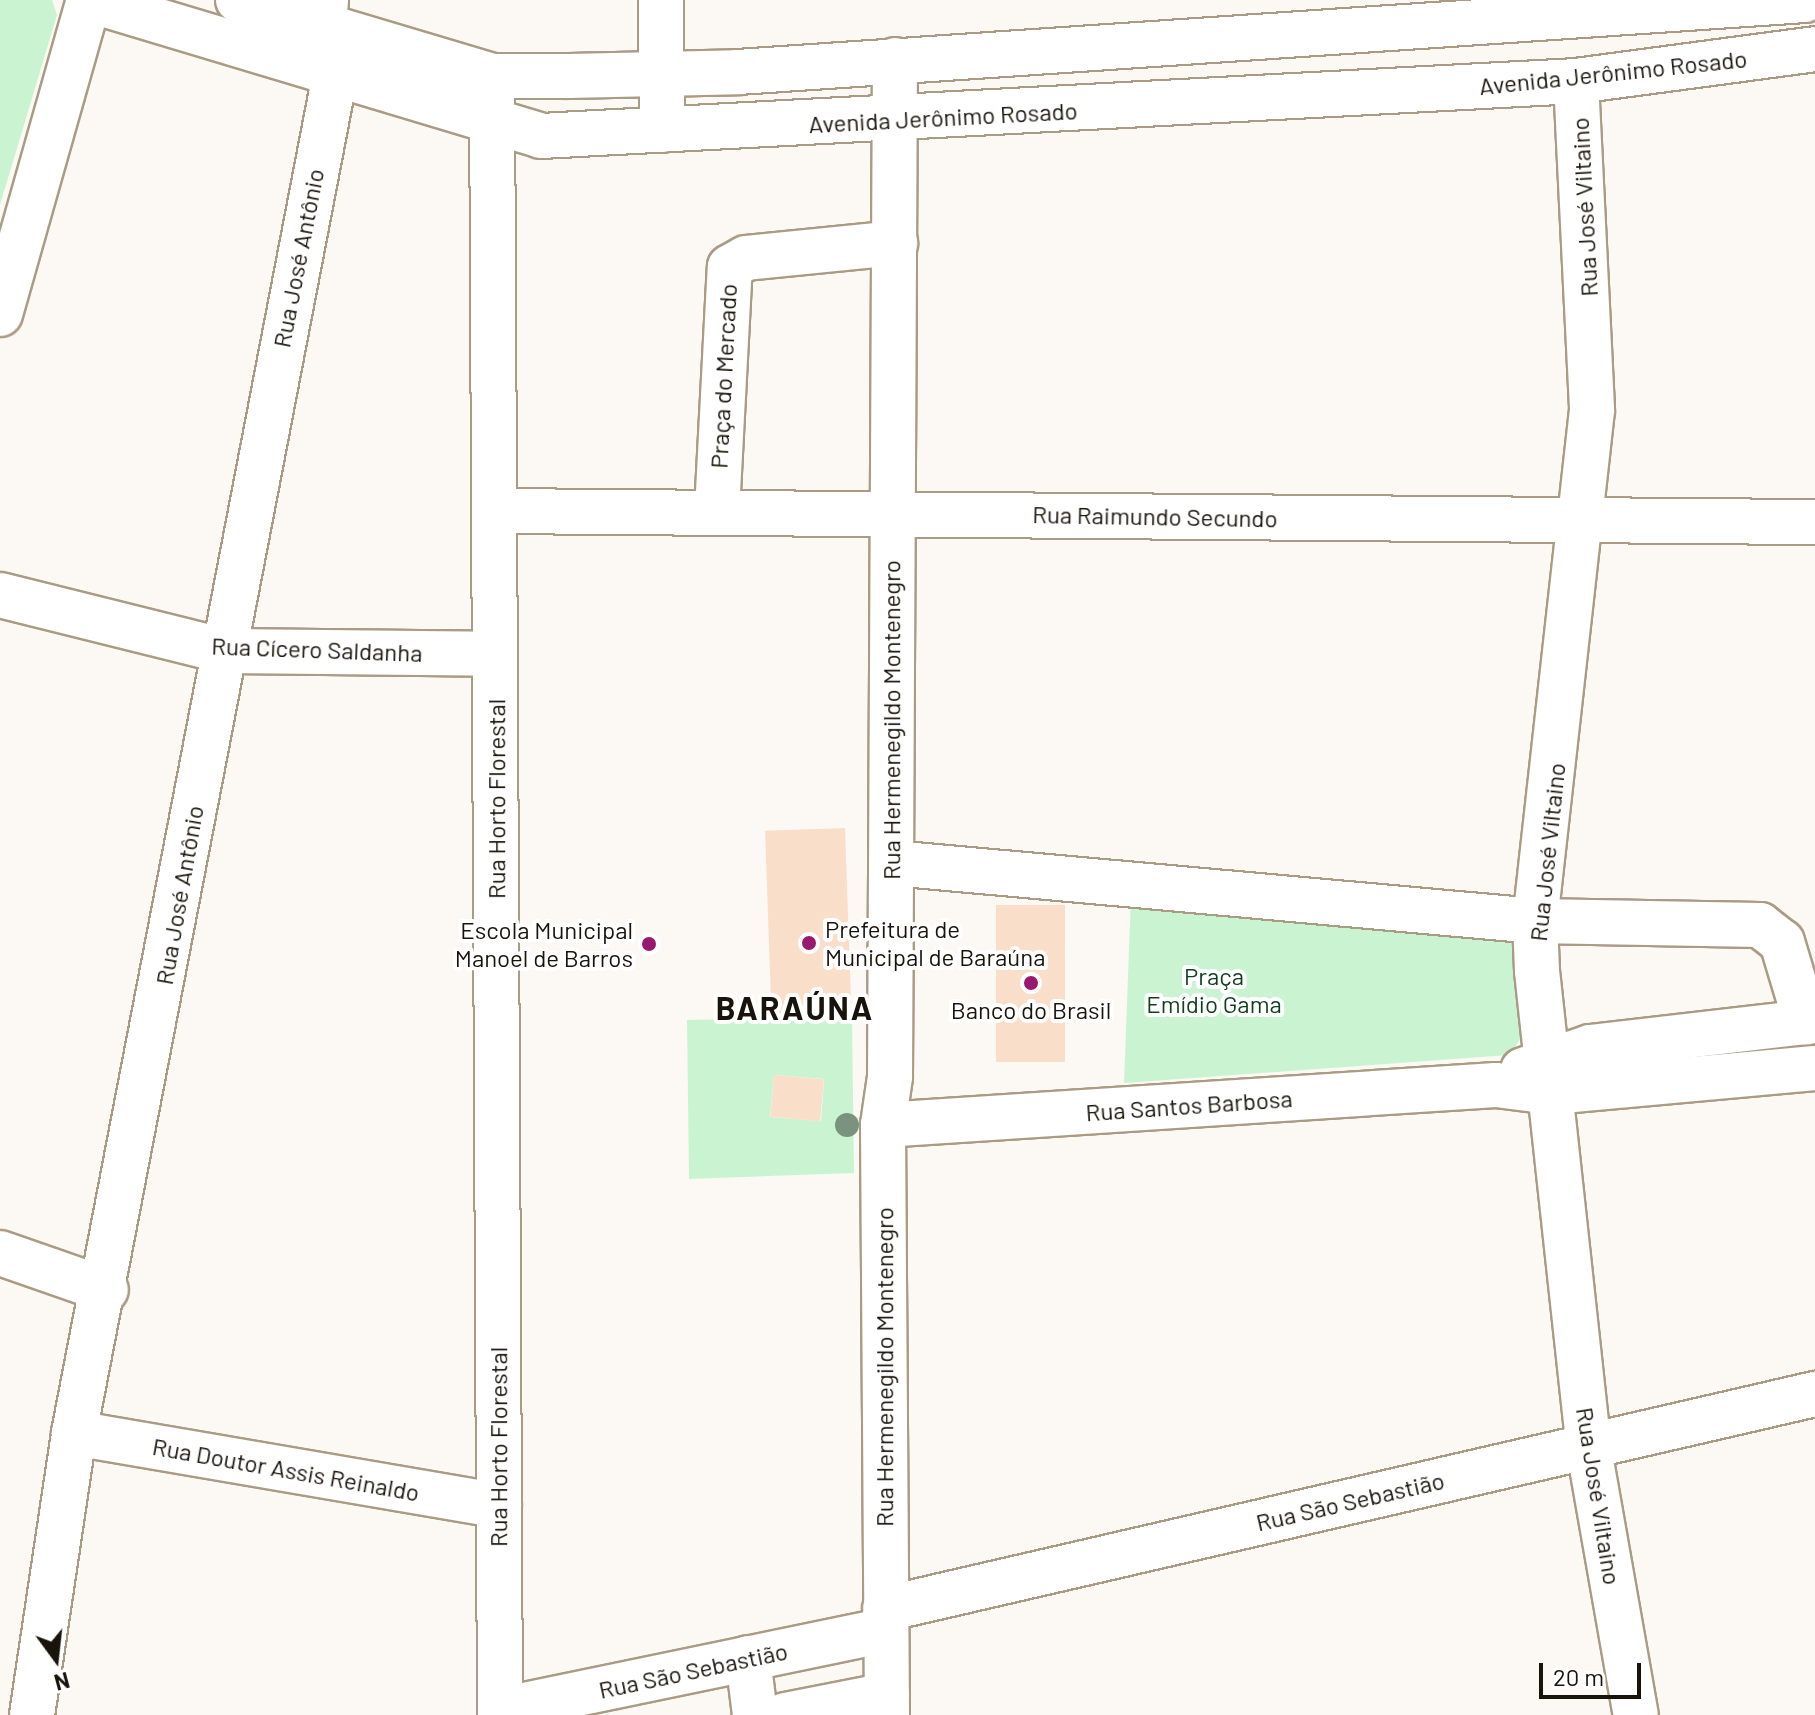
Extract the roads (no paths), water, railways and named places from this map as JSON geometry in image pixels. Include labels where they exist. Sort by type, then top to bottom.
[{"type":"street","name":"Avenida Jerônimo Rosado","points":[[89,0],[487,125],[541,136],[890,121],[1576,81],[1815,49]]},
{"type":"street","points":[[0,314],[89,0]]},
{"type":"street","points":[[238,0],[324,13],[493,76],[661,74],[1313,36],[1572,10],[1805,0]]},
{"type":"street","points":[[661,0],[662,130]]},
{"type":"street","points":[[324,13],[332,76]]},
{"type":"street","points":[[1313,36],[1314,94]]},
{"type":"street","name":"Rua Hermenegildo Montenegro","points":[[887,1705],[883,1125],[892,863],[889,513],[895,243],[890,121],[895,60]]},
{"type":"street","name":"Rua José Antônio","points":[[32,1715],[74,1433],[106,1290],[332,76]]},
{"type":"street","name":"Rua Horto Florestal","points":[[493,76],[487,125],[495,511],[500,1712]]},
{"type":"street","name":"Rua José Viltaino","points":[[1576,81],[1592,401],[1584,521],[1535,921],[1588,1444],[1636,1715]]},
{"type":"street","name":"Praça do Mercado","points":[[717,511],[730,267],[746,258],[895,243]]},
{"type":"street","name":"Rua Raimundo Secundo","points":[[495,511],[1815,522]]},
{"type":"street","name":"Rua Cícero Saldanha","points":[[0,595],[224,651],[495,654]]},
{"type":"street","points":[[892,863],[1535,921],[1760,925],[1782,942],[1810,1021]]},
{"type":"street","name":"Rua Santos Barbosa","points":[[883,1125],[1496,1085],[1810,1021]]},
{"type":"street","name":"Rua Santos Barbosa","points":[[1549,1075],[1815,1068]]},
{"type":"street","points":[[0,1253],[106,1290]]},
{"type":"street","name":"Rua São Sebastião","points":[[500,1712],[631,1699],[748,1658],[885,1620],[1588,1444],[1815,1394]]},
{"type":"street","name":"Rua Doutor Assis Reinaldo","points":[[74,1433],[499,1506]]},
{"type":"street","points":[[748,1658],[755,1715]]},
{"type":"street","points":[[785,1715],[887,1705]]},
{"type":"place","name":"Prefeitura de Municipal de Baraúna","points":[[809,943]]},
{"type":"place","name":"Escola Municipal Manoel de Barros","points":[[649,944]]},
{"type":"place","name":"Banco do Brasil","points":[[1031,983]]},
{"type":"district","name":"BARAÚNA","points":[[795,1007]]},
{"type":"park label","name":"Praça Emídio Gama","points":[[1214,990]]}]
